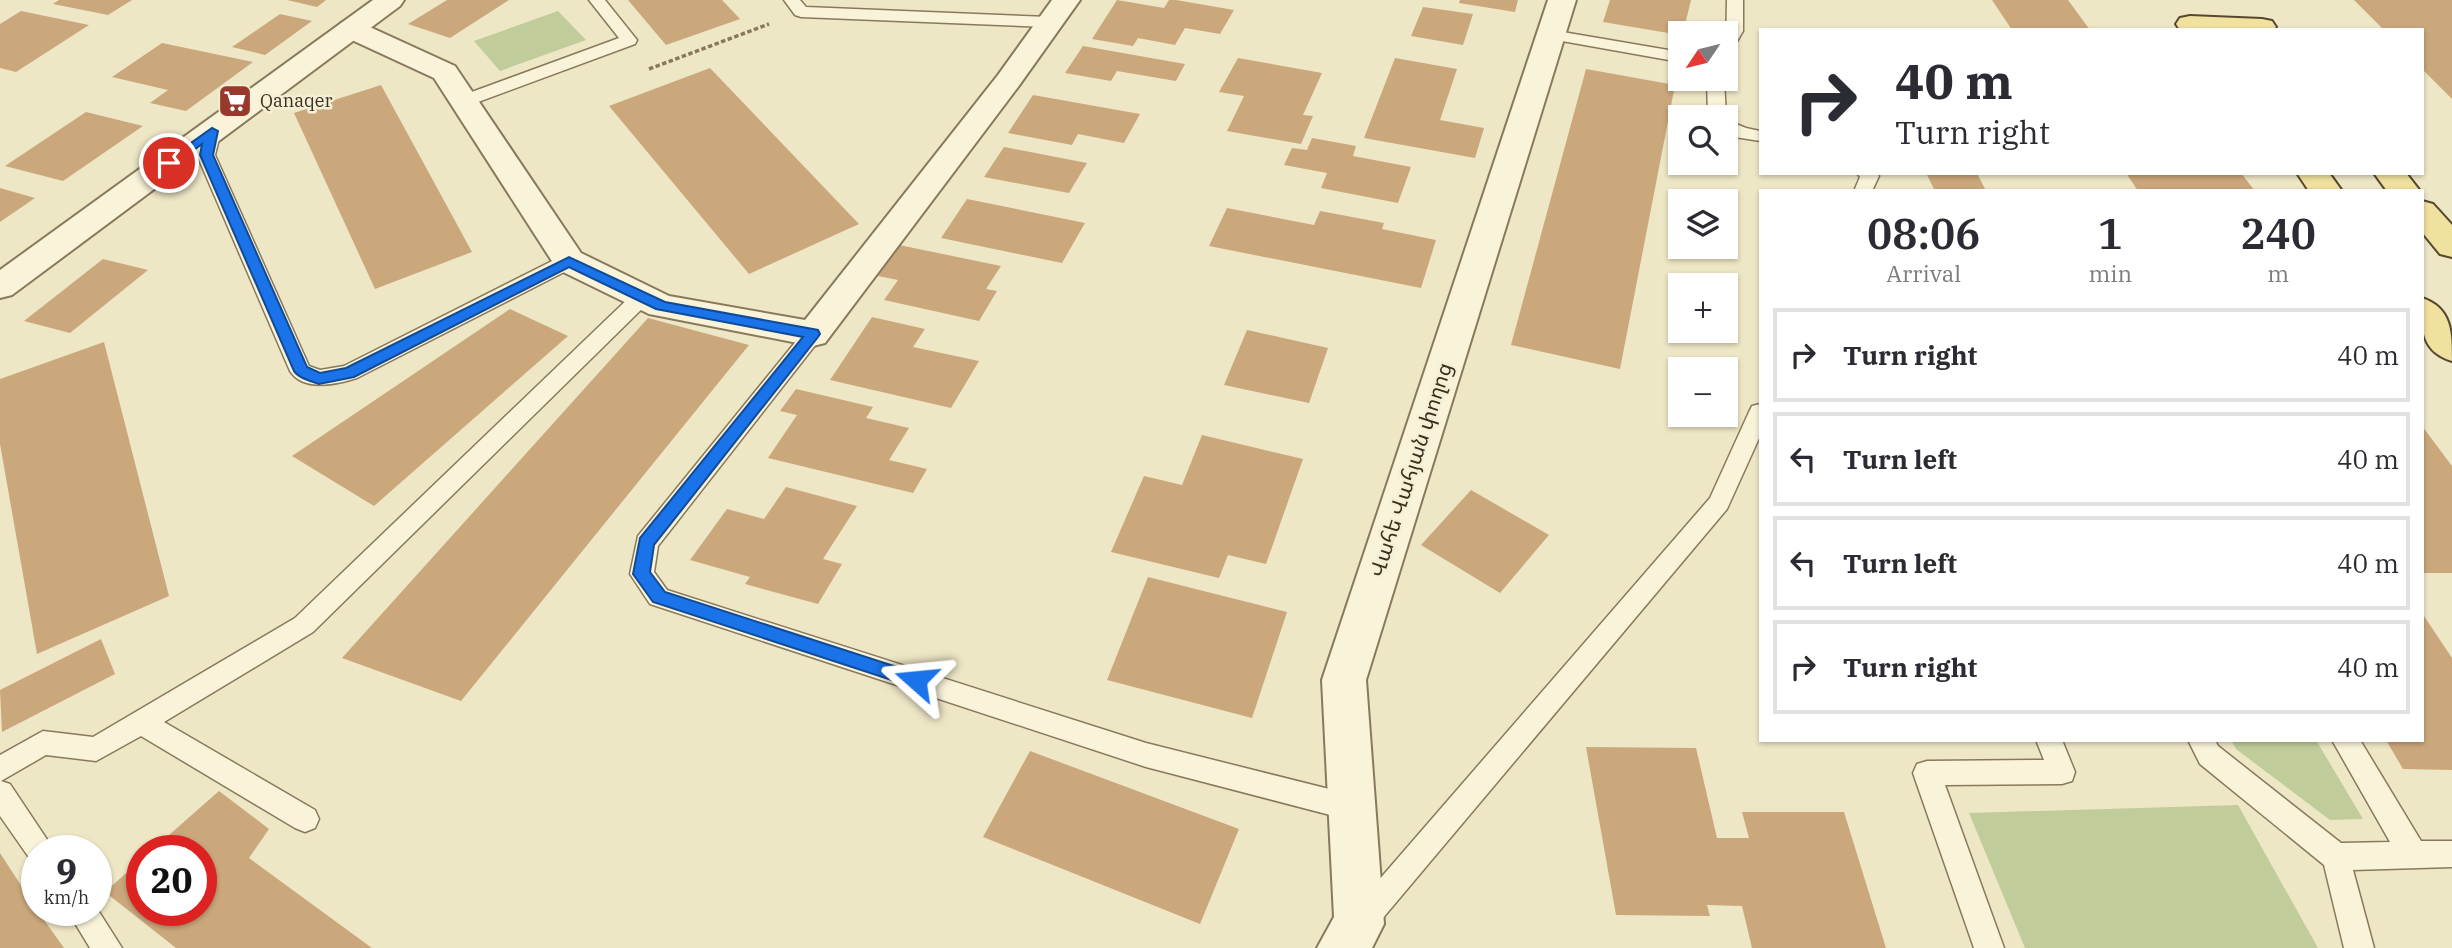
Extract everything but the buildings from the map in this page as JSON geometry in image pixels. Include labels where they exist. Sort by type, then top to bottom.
[{"type":"main road","points":[[2171,0],[2192,27],[2263,28]]},
{"type":"main road","points":[[2238,0],[2263,28]]},
{"type":"main road","points":[[2314,175],[2324,189]]},
{"type":"main road","points":[[2391,175],[2402,189]]},
{"type":"main road","points":[[2424,213],[2452,246]]},
{"type":"main road","points":[[2424,313],[2452,348]]},
{"type":"street","points":[[0,287],[390,0]]},
{"type":"street","points":[[351,29],[445,72],[569,261],[661,306],[813,334],[1008,81],[1057,11]]},
{"type":"street","name":"Վահե Վահյան փողոց","points":[[1351,936],[1353,808],[1344,680],[1557,17]]},
{"type":"lane","points":[[464,101],[629,40],[597,0]]},
{"type":"lane","points":[[792,0],[801,12],[1057,11]]},
{"type":"lane","points":[[1735,0],[1735,21]]},
{"type":"lane","points":[[1557,17],[1668,54]]},
{"type":"lane","points":[[212,131],[206,155],[301,371],[319,378],[349,373],[569,261]]},
{"type":"lane","points":[[1738,131],[1759,136]]},
{"type":"lane","points":[[0,769],[43,743],[96,749],[304,625],[642,297]]},
{"type":"lane","points":[[813,334],[646,543],[642,574],[659,597],[1146,755],[1353,808]]},
{"type":"lane","points":[[1351,936],[1718,503],[1759,414]]},
{"type":"lane","points":[[141,722],[305,819]]},
{"type":"lane","points":[[1989,948],[1927,773],[2062,772],[2050,742]]},
{"type":"lane","points":[[2202,742],[2209,755],[2336,857],[2359,948]]},
{"type":"lane","points":[[2346,742],[2414,856]]},
{"type":"lane","points":[[0,793],[29,835]]},
{"type":"lane","points":[[2336,857],[2452,854]]},
{"type":"lane","points":[[92,926],[107,948]]},
{"type":"green space","points":[[558,11],[586,40],[500,71],[474,41]]},
{"type":"green space","points":[[2232,742],[2317,742],[2363,819],[2330,820],[2236,749]]},
{"type":"green space","points":[[2238,805],[2318,948],[2025,948],[1969,813]]},
{"type":"place","name":"Qanaqer","points":[[235,101]]},
{"type":"route","points":[[169,163],[212,131],[206,155],[301,371],[319,378],[349,373],[569,261],[661,306],[813,334],[646,543],[642,574],[659,597],[916,680]]}]
